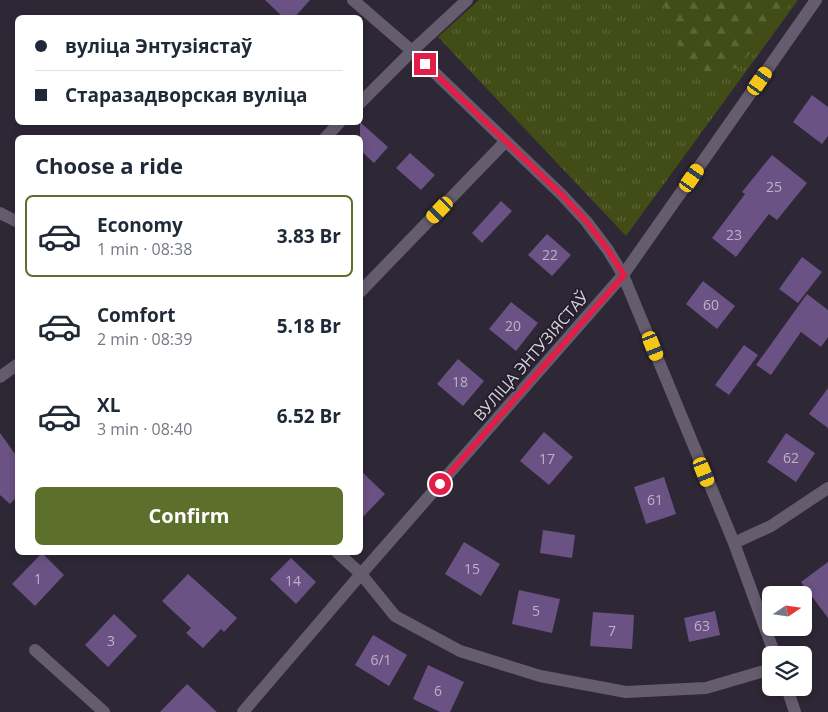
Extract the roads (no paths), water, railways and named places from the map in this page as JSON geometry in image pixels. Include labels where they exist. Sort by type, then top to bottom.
[{"type":"street","points":[[353,0],[412,51],[562,195],[586,221],[608,250],[624,275],[734,543],[772,646]]},
{"type":"street","points":[[363,100],[467,0]]},
{"type":"street","name":"ВУЛІЦА ЭНТУЗІЯСТАЎ","points":[[243,712],[361,574],[624,275],[816,0]]},
{"type":"street","points":[[328,135],[337,125]]},
{"type":"street","points":[[363,289],[506,141]]},
{"type":"street","points":[[0,213],[15,220]]},
{"type":"street","points":[[0,377],[15,366]]},
{"type":"street","points":[[734,543],[772,526],[828,488]]},
{"type":"street","points":[[340,555],[361,574],[395,616],[460,652],[540,676],[626,692],[706,688],[762,672]]},
{"type":"street","points":[[35,650],[104,712]]},
{"type":"street","points":[[790,696],[796,712]]}]
